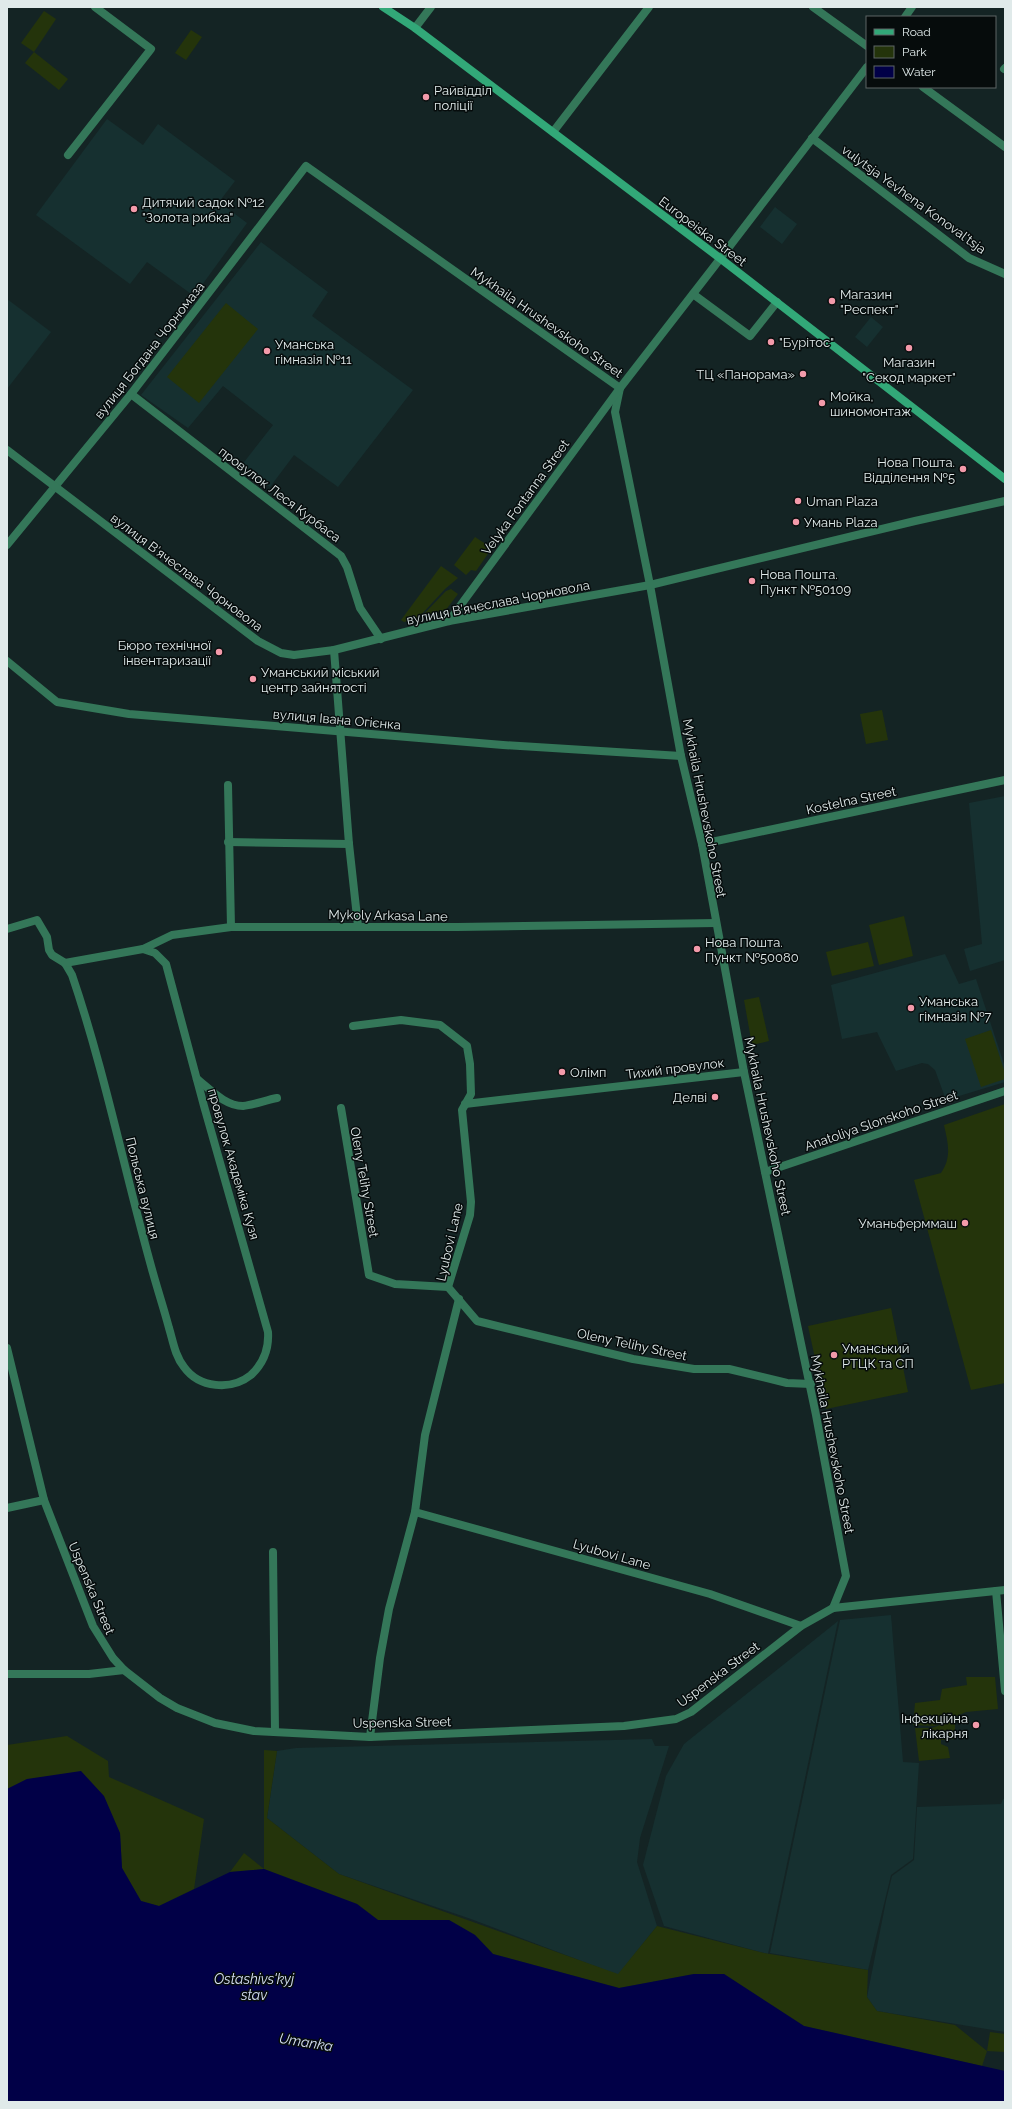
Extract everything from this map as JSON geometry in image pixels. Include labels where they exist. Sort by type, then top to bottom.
[{"type":"main road","name":"Europeiska Street","points":[[383,7],[415,28],[721,259],[1005,479]]},
{"type":"street","points":[[68,155],[151,49],[95,7]]},
{"type":"street","points":[[415,28],[431,7]]},
{"type":"street","points":[[553,132],[649,7]]},
{"type":"street","points":[[813,7],[866,45]]},
{"type":"street","points":[[906,16],[912,7]]},
{"type":"street","points":[[812,138],[866,68]]},
{"type":"street","points":[[924,88],[1005,147]]},
{"type":"street","name":"Velyka Fontanna Street","points":[[449,621],[620,388],[721,259],[812,138]]},
{"type":"street","name":"vulytsja Yevhena Konoval'tsja","points":[[812,138],[969,258],[1005,274]]},
{"type":"street","name":"Mykhaila Hrushevskoho Street","points":[[306,166],[620,388],[615,412],[650,585],[681,756],[702,844],[744,1072],[811,1384],[846,1576],[833,1608]]},
{"type":"street","name":"вулиця Богдана Чорномаза","points":[[7,546],[131,394],[306,166]]},
{"type":"street","points":[[693,294],[750,336],[777,302]]},
{"type":"street","name":"провулок Леся Курбаса","points":[[131,394],[341,556],[347,567],[360,608],[381,639]]},
{"type":"street","name":"вулиця В’ячеслава Чорновола","points":[[7,450],[271,649],[281,654],[294,655],[334,650],[449,621],[650,585],[910,522],[1005,501]]},
{"type":"street","points":[[334,650],[339,731],[358,926]]},
{"type":"street","name":"вулиця Івана Огієнка","points":[[7,661],[56,702],[129,714],[503,745],[681,756]]},
{"type":"street","name":"Kostelna Street","points":[[702,844],[1005,780]]},
{"type":"street","points":[[228,785],[228,842],[231,927]]},
{"type":"street","points":[[228,842],[349,844]]},
{"type":"street","points":[[7,929],[37,920],[47,937],[49,950],[52,955],[65,963]]},
{"type":"street","name":"Mykoly Arkasa Lane","points":[[65,963],[143,949],[172,935],[231,927],[358,926],[457,928],[716,923]]},
{"type":"street","name":"провулок Академіка Кузя","points":[[143,949],[155,953],[166,964],[268,1332],[266,1351],[257,1369],[241,1381],[232,1384]]},
{"type":"street","name":"Польська вулиця","points":[[65,963],[78,992],[118,1135],[146,1249],[179,1360],[189,1374],[204,1383],[213,1385],[232,1384]]},
{"type":"street","name":"Lyubovi Lane","points":[[353,1026],[401,1020],[440,1025],[467,1046],[470,1064],[471,1094],[462,1110],[471,1202],[470,1215],[448,1287],[459,1300]]},
{"type":"street","name":"Тихий провулок","points":[[465,1104],[744,1072]]},
{"type":"street","points":[[197,1079],[232,1104],[243,1106],[277,1098]]},
{"type":"street","name":"Anatoliya Slonskoho Street","points":[[765,1172],[1005,1091]]},
{"type":"street","name":"Oleny Telihy Street","points":[[341,1108],[369,1275],[396,1284],[448,1287]]},
{"type":"street","points":[[370,1737],[377,1680],[389,1609],[414,1512],[425,1435],[459,1300]]},
{"type":"street","name":"Oleny Telihy Street","points":[[459,1300],[477,1321],[633,1359],[694,1369],[729,1369],[787,1383],[811,1384]]},
{"type":"street","name":"Uspenska Street","points":[[7,1348],[44,1500],[93,1626],[113,1658],[124,1670],[160,1698],[196,1716],[234,1728],[275,1732],[370,1737],[624,1726],[676,1719],[691,1712],[800,1626],[833,1608],[1005,1590]]},
{"type":"street","points":[[7,1508],[44,1500]]},
{"type":"street","name":"Lyubovi Lane","points":[[414,1512],[710,1594],[800,1626]]},
{"type":"street","points":[[273,1552],[275,1732]]},
{"type":"street","points":[[996,1591],[1005,1690]]},
{"type":"street","points":[[7,1674],[89,1674],[124,1670]]},
{"type":"shaded area","name":"Дитячий садок №12 \"Золота рибка\"","points":[[107,119],[143,145],[158,124],[235,181],[219,202],[247,223],[194,296],[147,262],[130,284],[36,215]]},
{"type":"shaded area","points":[[775,207],[797,224],[782,244],[760,227]]},
{"type":"shaded area","name":"Уманська гімназія №11","points":[[261,242],[328,292],[312,316],[413,390],[338,487],[294,455],[270,487],[241,466],[273,425],[223,386],[188,428],[141,395]]},
{"type":"shaded area","points":[[7,299],[51,332],[7,389]]},
{"type":"shaded area","points":[[871,317],[883,327],[867,347],[855,337]]},
{"type":"shaded area","points":[[1005,796],[1005,960],[970,971],[964,949],[982,944],[969,803]]},
{"type":"shaded area","name":"Уманська гімназія №7","points":[[945,954],[959,984],[976,979],[1005,1067],[1005,1082],[946,1100],[935,1070],[928,1064],[922,1063],[896,1071],[877,1032],[842,1039],[831,985]]},
{"type":"shaded area","points":[[891,1615],[903,1762],[919,1763],[913,1859],[891,1875],[868,1970],[770,1953],[840,1620]]},
{"type":"shaded area","points":[[838,1621],[768,1954],[664,1926],[643,1865],[666,1776],[684,1744]]},
{"type":"shaded area","points":[[652,1739],[655,1746],[669,1746],[640,1838],[637,1862],[657,1926],[618,1975],[471,1919],[339,1874],[267,1818],[277,1751],[296,1748]]},
{"type":"shaded area","points":[[1003,1799],[1005,1799],[1005,2032],[877,2011],[867,1997],[892,1876],[914,1860],[917,1807],[1001,1804]]},
{"type":"green space","points":[[44,11],[56,19],[34,52],[21,43]]},
{"type":"green space","points":[[191,30],[202,37],[186,60],[175,53]]},
{"type":"green space","points":[[34,52],[68,79],[59,90],[25,63]]},
{"type":"green space","points":[[226,303],[258,329],[199,403],[167,377]]},
{"type":"green space","points":[[475,537],[492,548],[476,571],[471,570],[466,575],[454,565]]},
{"type":"green space","points":[[441,566],[458,578],[445,589],[419,617],[404,622],[401,620]]},
{"type":"green space","points":[[451,589],[458,594],[445,611],[422,616],[446,591]]},
{"type":"green space","points":[[882,710],[888,740],[866,744],[860,714]]},
{"type":"green space","points":[[904,916],[913,956],[879,965],[869,925]]},
{"type":"green space","points":[[868,942],[874,966],[832,976],[826,952]]},
{"type":"green space","points":[[759,997],[769,1041],[752,1045],[744,1000]]},
{"type":"green space","points":[[991,1030],[1005,1073],[1005,1079],[981,1087],[965,1039]]},
{"type":"green space","name":"Уманьферммаш","points":[[1005,1104],[1005,1383],[971,1390],[914,1180],[941,1173],[948,1156],[947,1138],[944,1125]]},
{"type":"green space","points":[[891,1308],[908,1392],[826,1409],[808,1326]]},
{"type":"green space","points":[[966,1677],[995,1677],[998,1709],[966,1712],[934,1726],[913,1725],[915,1703],[940,1700],[942,1689],[967,1685]]},
{"type":"green space","points":[[955,1719],[955,1739],[941,1740],[941,1744],[948,1747],[950,1758],[919,1761],[915,1728],[932,1728]]},
{"type":"green space","points":[[67,1736],[108,1761],[109,1777],[204,1819],[194,1889],[159,1906],[141,1901],[122,1868],[120,1833],[27,1779],[7,1789],[7,1745]]},
{"type":"green space","points":[[264,1750],[277,1751],[267,1818],[339,1874],[618,1974],[657,1926],[764,1953],[868,1970],[867,1997],[877,2011],[955,2025],[987,2051],[982,2066],[804,2026],[724,1974],[694,1974],[619,1988],[493,1954],[475,1935],[449,1920],[378,1920],[357,1904],[264,1869]]},
{"type":"green space","points":[[244,1853],[264,1869],[230,1872]]},
{"type":"green space","points":[[990,2032],[1005,2034],[1005,2052],[987,2051]]},
{"type":"water","name":"Ostashivs'kyj stav","points":[[81,1771],[104,1796],[120,1833],[122,1868],[141,1901],[159,1906],[230,1872],[264,1869],[357,1904],[378,1920],[449,1920],[475,1935],[493,1954],[619,1988],[694,1974],[724,1974],[804,2026],[1005,2071],[1005,2102],[7,2102],[7,1789],[27,1779]]},
{"type":"place","name":"Райвідділ поліції","points":[[426,97]]},
{"type":"place","name":"Дитячий садок №12 \"Золота рибка\"","points":[[134,209]]},
{"type":"place","name":"Магазин \"Респект\"","points":[[832,301]]},
{"type":"place","name":"\"Бурітос\"","points":[[771,342]]},
{"type":"place","name":"Магазин \"Секод маркет\"","points":[[909,348]]},
{"type":"place","name":"Уманська гімназія №11","points":[[267,351]]},
{"type":"place","name":"ТЦ «Панорама»","points":[[803,374]]},
{"type":"place","name":"Мойка, шиномонтаж","points":[[822,403]]},
{"type":"place","name":"Нова Пошта. Відділення №5","points":[[963,469]]},
{"type":"place","name":"Uman Plaza","points":[[798,501]]},
{"type":"place","name":"Умань Plaza","points":[[796,522]]},
{"type":"place","name":"Нова Пошта. Пункт №50109","points":[[752,581]]},
{"type":"place","name":"Бюро технічної інвентаризації","points":[[219,652]]},
{"type":"place","name":"Уманський міський центр зайнятості","points":[[253,679]]},
{"type":"place","name":"Нова Пошта. Пункт №50080","points":[[697,949]]},
{"type":"place","name":"Уманська гімназія №7","points":[[911,1008]]},
{"type":"place","name":"Олімп","points":[[562,1072]]},
{"type":"place","name":"Делві","points":[[715,1097]]},
{"type":"place","name":"Уманьферммаш","points":[[965,1223]]},
{"type":"place","name":"Уманський РТЦК та СП","points":[[834,1355]]},
{"type":"place","name":"Інфекційна лікарня","points":[[976,1725]]},
{"type":"water label","name":"Umanka","points":[[306,2042]]}]
